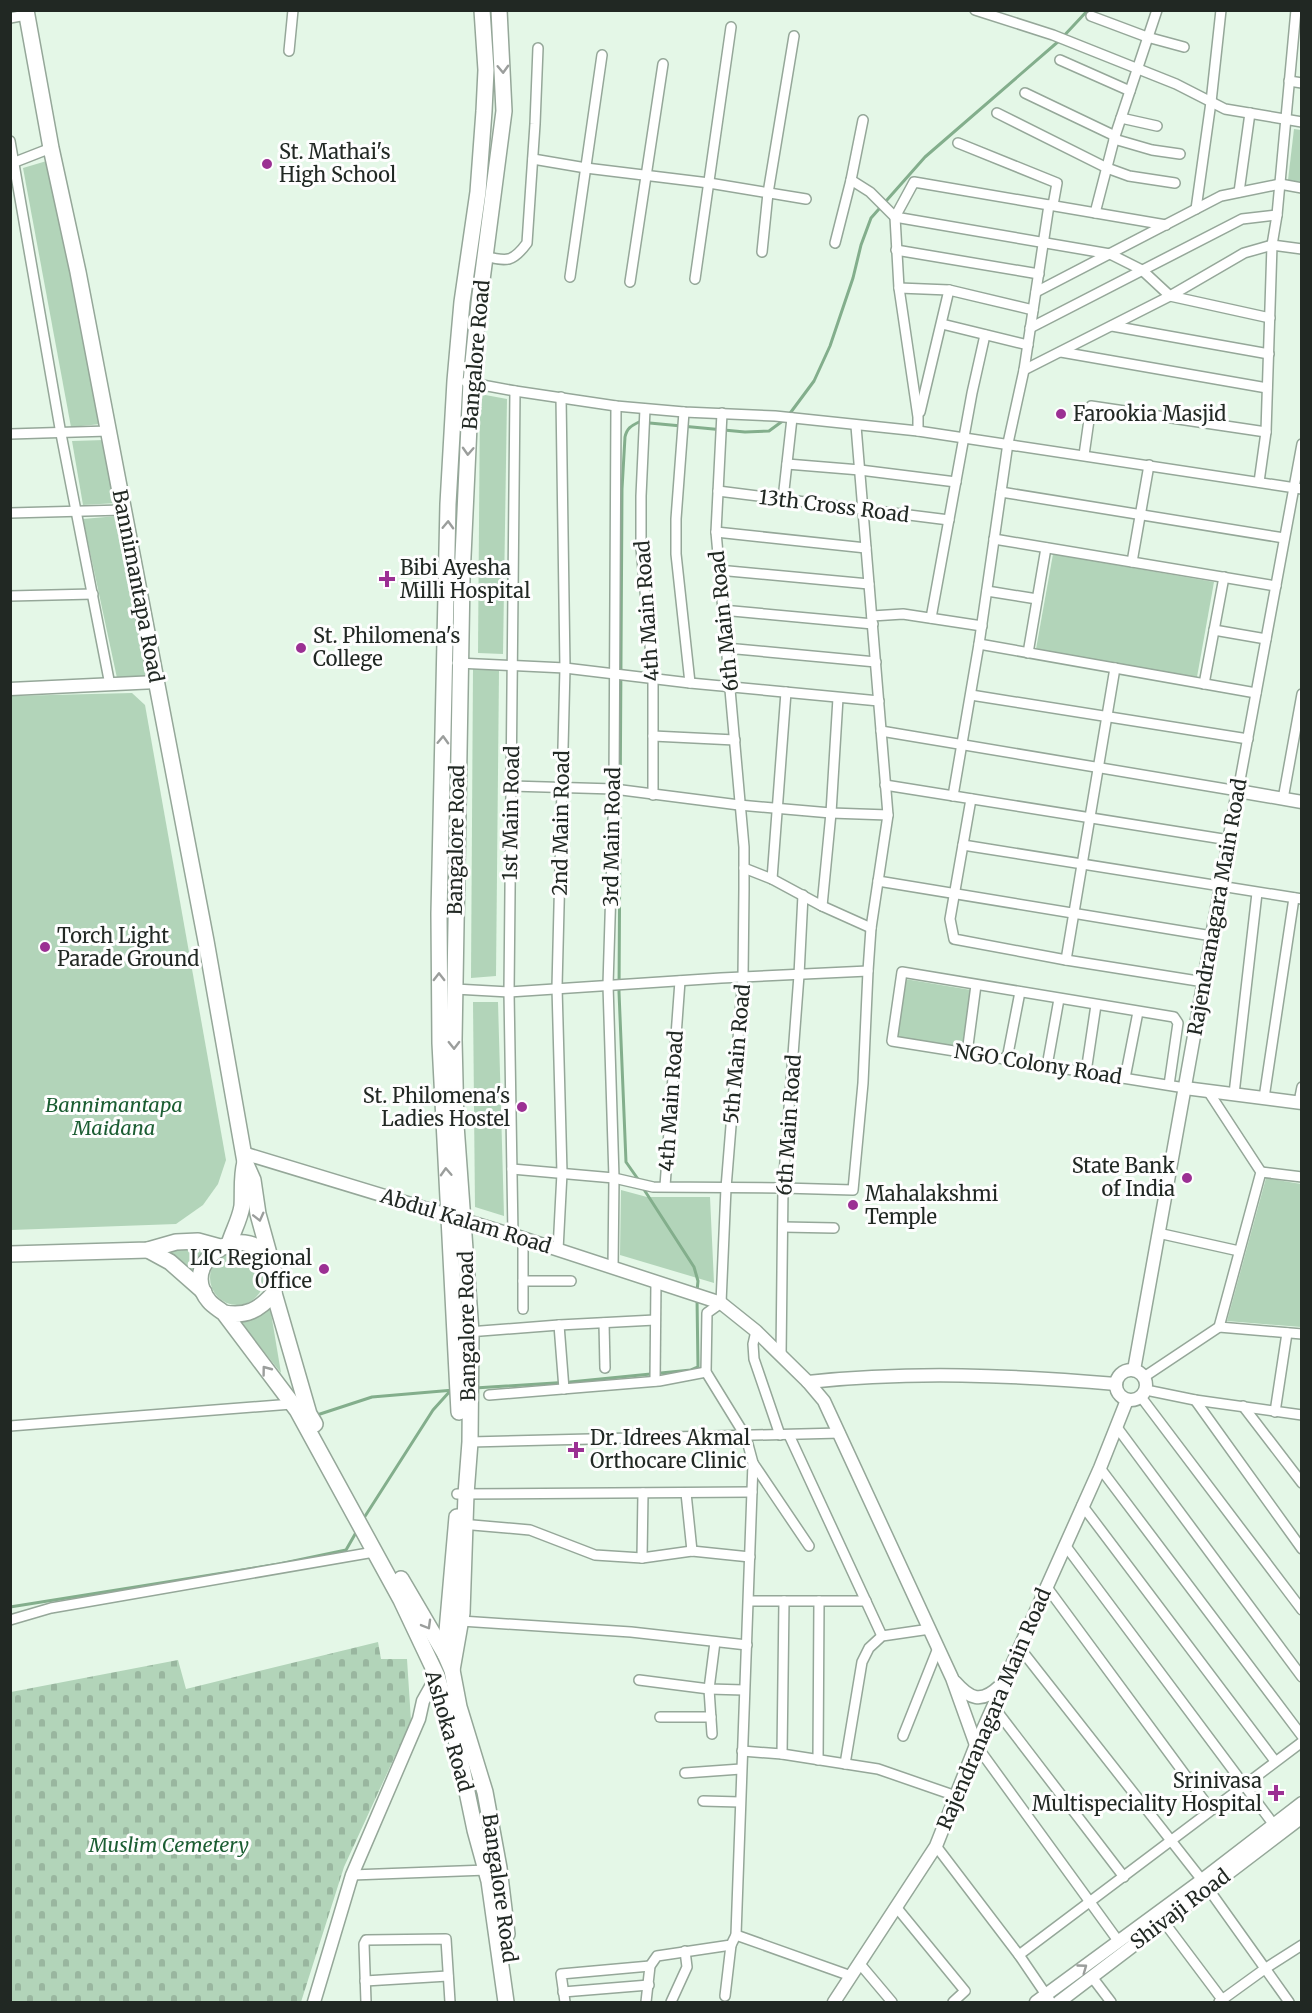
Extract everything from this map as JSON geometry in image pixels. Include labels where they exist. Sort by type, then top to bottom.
[{"type":"main road","name":"Bangalore Road","points":[[452,1670],[461,1621],[464,1376],[463,1220],[456,1125],[454,1040],[452,662],[446,578],[455,381],[462,302],[478,192],[484,111],[486,70],[482,10]]},
{"type":"main road","name":"Bangalore Road","points":[[463,1332],[448,1215],[440,1019],[440,902],[452,662],[462,578],[471,382],[504,111],[500,10]]},
{"type":"main road","name":"Bannimantapa Road","points":[[26,13],[217,997],[244,1158]]},
{"type":"main road","points":[[244,1158],[240,1217],[225,1245],[210,1256],[201,1280],[210,1302],[224,1313],[292,1404],[306,1418]]},
{"type":"main road","points":[[244,1158],[253,1180],[258,1214],[274,1272],[274,1293],[306,1418]]},
{"type":"main road","points":[[198,1241],[227,1230],[240,1217]]},
{"type":"main road","points":[[10,1254],[148,1250],[176,1242],[198,1241],[225,1245],[250,1245],[261,1251],[270,1261],[274,1272]]},
{"type":"main road","points":[[148,1250],[170,1263],[204,1292]]},
{"type":"main road","points":[[224,1313],[236,1315],[254,1312],[264,1305],[274,1293]]},
{"type":"main road","name":"Bangalore Road","points":[[461,1494],[470,1442],[464,1405]]},
{"type":"main road","name":"Ashoka Road","points":[[306,1418],[362,1520],[374,1552],[401,1600],[437,1676],[457,1744],[475,1830],[487,1870],[506,2002]]},
{"type":"main road","name":"Bangalore Road","points":[[362,1520],[445,1654],[452,1670],[459,1707],[485,1792],[499,1868],[516,2002]]},
{"type":"main road","name":"Bangalore Road","points":[[445,1654],[461,1524]]},
{"type":"street","points":[[290,51],[293,10]]},
{"type":"street","points":[[1012,22],[1015,10]]},
{"type":"street","points":[[1095,213],[1121,118],[1157,10]]},
{"type":"street","points":[[1196,209],[1221,10]]},
{"type":"street","points":[[1259,482],[1266,432],[1272,245],[1277,215],[1289,81],[1297,46],[1296,10]]},
{"type":"street","points":[[978,11],[1076,44],[1176,84],[1225,109],[1302,122]]},
{"type":"street","points":[[10,18],[26,13]]},
{"type":"street","points":[[1091,16],[1147,37],[1184,47]]},
{"type":"street","points":[[695,279],[730,27]]},
{"type":"street","points":[[762,252],[768,193],[794,36]]},
{"type":"street","points":[[485,256],[504,261],[518,255],[526,243],[533,159],[538,48]]},
{"type":"street","points":[[570,277],[602,55]]},
{"type":"street","points":[[1060,60],[1130,91]]},
{"type":"street","points":[[630,282],[663,64]]},
{"type":"street","points":[[1289,81],[1302,83]]},
{"type":"street","points":[[1025,93],[1115,138],[1152,150],[1180,154]]},
{"type":"street","points":[[997,113],[1107,168],[1129,176],[1175,183]]},
{"type":"street","points":[[1239,192],[1250,113]]},
{"type":"street","points":[[1121,118],[1157,126]]},
{"type":"street","points":[[835,243],[864,120]]},
{"type":"street","points":[[10,141],[12,163],[61,434],[111,685]]},
{"type":"street","points":[[954,796],[982,626],[1008,444],[1024,370],[1044,241],[1058,183],[958,143]]},
{"type":"street","points":[[12,163],[51,148]]},
{"type":"street","points":[[533,159],[806,199]]},
{"type":"street","points":[[850,180],[875,197],[895,217],[1110,254],[1142,270],[1170,296],[1270,318]]},
{"type":"street","points":[[918,431],[918,417],[899,288],[895,217],[914,182],[1166,225]]},
{"type":"street","points":[[1036,292],[1221,196],[1280,184],[1302,188]]},
{"type":"street","points":[[1030,328],[1242,219],[1277,215]]},
{"type":"street","points":[[1024,370],[1170,296],[1244,253],[1272,245],[1302,249]]},
{"type":"street","points":[[896,250],[1039,274]]},
{"type":"street","points":[[899,288],[949,290],[1033,310]]},
{"type":"street","points":[[918,417],[949,290]]},
{"type":"street","points":[[942,324],[1028,345]]},
{"type":"street","points":[[1111,326],[1269,354]]},
{"type":"street","points":[[931,618],[985,334]]},
{"type":"street","points":[[1061,352],[1267,388]]},
{"type":"street","points":[[455,381],[616,405],[645,412],[775,416],[918,431],[1298,488]]},
{"type":"street","name":"1st Main Road","points":[[515,391],[509,992],[512,1169],[523,1281],[523,1309]]},
{"type":"street","name":"2nd Main Road","points":[[558,1250],[562,1173],[557,987],[565,668],[561,397]]},
{"type":"street","name":"3rd Main Road","points":[[613,1268],[614,1178],[608,985],[614,789],[616,405]]},
{"type":"street","points":[[1084,455],[1091,406],[1266,432]]},
{"type":"street","name":"4th Main Road","points":[[645,412],[640,496],[641,548],[653,677],[653,795]]},
{"type":"street","points":[[684,415],[676,519],[676,554],[690,683]]},
{"type":"street","name":"6th Main Road","points":[[722,416],[716,532],[731,687],[739,805]]},
{"type":"street","points":[[783,499],[792,418]]},
{"type":"street","points":[[512,1169],[614,1178],[652,1187],[853,1190],[863,1083],[872,928],[888,815],[856,426]]},
{"type":"street","points":[[10,434],[108,431]]},
{"type":"street","name":"Rajendranagara Main Road","points":[[1139,1373],[1158,1233],[1284,538],[1298,488],[1302,444]]},
{"type":"street","points":[[787,465],[860,470],[956,482]]},
{"type":"street","points":[[1132,562],[1149,465]]},
{"type":"street","name":"13th Cross Road","points":[[718,492],[949,520]]},
{"type":"street","points":[[1001,492],[1284,538]]},
{"type":"street","points":[[10,513],[123,510]]},
{"type":"street","points":[[716,532],[866,548]]},
{"type":"street","points":[[994,539],[1276,586]]},
{"type":"street","points":[[1028,653],[1046,548]]},
{"type":"street","points":[[718,570],[869,584]]},
{"type":"street","points":[[1204,684],[1224,578]]},
{"type":"street","points":[[987,591],[1037,599]]},
{"type":"street","points":[[10,596],[93,594]]},
{"type":"street","points":[[722,610],[872,620],[903,614],[982,626]]},
{"type":"street","points":[[1214,630],[1266,639]]},
{"type":"street","points":[[979,644],[1256,693]]},
{"type":"street","points":[[726,648],[876,662]]},
{"type":"street","points":[[452,662],[565,668],[690,683],[879,701]]},
{"type":"street","points":[[1066,960],[1115,668]]},
{"type":"street","points":[[10,689],[156,682]]},
{"type":"street","points":[[772,879],[786,692]]},
{"type":"street","points":[[1283,798],[1302,694]]},
{"type":"street","points":[[971,695],[1248,739]]},
{"type":"street","points":[[822,906],[831,813],[838,698]]},
{"type":"street","points":[[881,731],[1302,802]]},
{"type":"street","points":[[653,736],[735,740]]},
{"type":"street","points":[[885,785],[1229,840]]},
{"type":"street","points":[[511,786],[614,789],[739,805],[831,813],[888,815]]},
{"type":"street","points":[[971,799],[950,919],[954,939],[1204,982]]},
{"type":"street","name":"5th Main Road","points":[[721,1303],[726,1188],[743,977],[744,847],[739,805]]},
{"type":"street","points":[[963,846],[1298,899],[1264,1098]]},
{"type":"street","points":[[744,868],[772,879],[822,906],[872,928]]},
{"type":"street","points":[[878,881],[1212,936]]},
{"type":"street","points":[[1234,1094],[1257,893]]},
{"type":"street","name":"6th Main Road","points":[[781,1356],[783,1188],[800,974],[802,895]]},
{"type":"street","points":[[455,989],[509,992],[557,987],[868,971]]},
{"type":"street","name":"NGO Colony Road","points":[[976,985],[902,972],[891,1041],[1185,1088]]},
{"type":"street","name":"4th Main Road","points":[[665,1186],[680,981]]},
{"type":"street","points":[[967,1053],[976,985],[1174,1017],[1178,1021],[1169,1085]]},
{"type":"street","points":[[1008,1059],[1020,992]]},
{"type":"street","points":[[1047,1066],[1059,999]]},
{"type":"street","points":[[1086,1072],[1096,1005]]},
{"type":"street","points":[[1125,1078],[1138,1012]]},
{"type":"street","points":[[1185,1088],[1300,1103],[1302,1087]]},
{"type":"street","points":[[1208,1091],[1261,1172],[1219,1327]]},
{"type":"street","name":"Abdul Kalam Road","points":[[244,1158],[448,1215],[721,1303]]},
{"type":"street","points":[[1261,1172],[1302,1177]]},
{"type":"street","points":[[783,1227],[834,1228]]},
{"type":"street","points":[[1158,1233],[1239,1251]]},
{"type":"street","points":[[523,1281],[571,1281]]},
{"type":"street","points":[[655,1381],[656,1281]]},
{"type":"street","points":[[725,1996],[731,1945],[736,1935],[753,1463],[746,1437],[706,1372],[707,1313],[721,1303],[756,1332],[808,1382],[824,1401],[952,1678],[976,1745],[1119,1942]]},
{"type":"street","points":[[463,1332],[656,1320]]},
{"type":"street","points":[[604,1323],[605,1368]]},
{"type":"street","points":[[559,1325],[564,1389]]},
{"type":"street","points":[[1139,1373],[1219,1327],[1302,1334]]},
{"type":"street","points":[[756,1332],[753,1344],[754,1359],[784,1435],[882,1635]]},
{"type":"street","points":[[1275,1412],[1287,1333]]},
{"type":"street","points":[[1144,1394],[1147,1383],[1139,1373],[1129,1370],[1120,1375],[1116,1384],[1119,1394],[1127,1400],[1132,1401],[1144,1394],[1243,1406],[1301,1416]]},
{"type":"street","points":[[489,1395],[655,1381],[706,1372]]},
{"type":"street","points":[[808,1382],[856,1377],[960,1374],[1116,1384]]},
{"type":"street","points":[[1144,1394],[1302,1610]]},
{"type":"street","name":"Rajendranagara Main Road","points":[[834,2002],[936,1846],[976,1745],[1100,1468],[1127,1400]]},
{"type":"street","points":[[1195,1400],[1302,1549]]},
{"type":"street","points":[[10,1426],[292,1404]]},
{"type":"street","points":[[1243,1406],[1302,1483]]},
{"type":"street","points":[[1116,1426],[1302,1677]]},
{"type":"street","points":[[470,1442],[840,1433]]},
{"type":"street","points":[[753,1463],[809,1546]]},
{"type":"street","points":[[1100,1468],[1302,1737]]},
{"type":"street","points":[[461,1494],[752,1492]]},
{"type":"street","points":[[642,1558],[643,1493]]},
{"type":"street","points":[[686,1493],[692,1551]]},
{"type":"street","points":[[1082,1505],[1275,1761]]},
{"type":"street","points":[[461,1524],[530,1530],[595,1555],[642,1558],[692,1551],[750,1557]]},
{"type":"street","points":[[1065,1545],[1274,1825]]},
{"type":"street","points":[[10,1620],[51,1608],[374,1552]]},
{"type":"street","points":[[1046,1586],[1211,1810]]},
{"type":"street","points":[[749,1601],[866,1601]]},
{"type":"street","points":[[782,1754],[784,1601]]},
{"type":"street","points":[[818,1760],[819,1601]]},
{"type":"street","points":[[461,1621],[631,1632],[747,1644]]},
{"type":"street","points":[[845,1764],[862,1662],[869,1648],[882,1635],[930,1629]]},
{"type":"street","points":[[712,1734],[710,1689],[715,1642]]},
{"type":"street","points":[[1019,1647],[1172,1840],[1289,2002]]},
{"type":"street","points":[[903,1736],[938,1648]]},
{"type":"street","points":[[314,2002],[352,1875],[419,1719],[423,1701],[437,1676]]},
{"type":"street","points":[[952,1678],[964,1692],[974,1697],[984,1698],[992,1694],[1003,1683]]},
{"type":"street","points":[[639,1680],[710,1689],[744,1690]]},
{"type":"street","points":[[993,1706],[1124,1877]]},
{"type":"street","points":[[660,1717],[711,1717]]},
{"type":"street","points":[[1019,1955],[1302,1742]]},
{"type":"street","points":[[742,1751],[782,1754],[878,1769],[956,1796]]},
{"type":"street","points":[[685,1773],[741,1769]]},
{"type":"street","points":[[703,1801],[740,1802]]},
{"type":"street","points":[[936,1846],[1019,1955],[1045,2000],[1119,1942],[1205,1884],[1302,1803]]},
{"type":"street","name":"Shivaji Road","points":[[1059,2002],[1164,1922],[1205,1884],[1302,1817]]},
{"type":"street","points":[[352,1875],[487,1870]]},
{"type":"street","points":[[897,1908],[965,1991],[953,2002]]},
{"type":"street","points":[[1164,1922],[1222,2002],[1266,1968],[1302,1945]]},
{"type":"street","points":[[736,1935],[851,1976]]},
{"type":"street","points":[[366,2002],[363,1944],[369,1939],[446,1939],[450,2002]]},
{"type":"street","points":[[646,2002],[650,1966],[657,1956],[731,1945]]},
{"type":"street","points":[[671,2002],[687,1967],[685,1951]]},
{"type":"street","points":[[860,1964],[892,2002]]},
{"type":"street","points":[[565,2002],[561,1974],[650,1966]]},
{"type":"street","points":[[365,1981],[448,1976]]},
{"type":"street","points":[[1092,1977],[1111,2002]]},
{"type":"street","points":[[563,1992],[649,1985]]},
{"type":"green space","points":[[1294,129],[1301,130],[1301,182],[1288,180]]},
{"type":"green space","points":[[50,160],[101,424],[71,427],[23,168]]},
{"type":"green space","points":[[480,394],[507,399],[503,654],[478,653]]},
{"type":"green space","points":[[104,440],[117,503],[83,505],[72,441]]},
{"type":"green space","points":[[117,516],[149,676],[117,678],[83,519]]},
{"type":"green space","points":[[1053,554],[1214,582],[1197,677],[1036,649]]},
{"type":"green space","points":[[473,669],[499,670],[496,976],[471,978]]},
{"type":"green space","name":"Bannimantapa Maidana","points":[[132,693],[145,705],[226,1160],[218,1184],[203,1205],[176,1224],[11,1230],[11,696]]},
{"type":"green space","points":[[905,979],[971,990],[962,1047],[897,1037]]},
{"type":"green space","points":[[473,1002],[498,1002],[504,1216],[475,1207]]},
{"type":"green space","points":[[1266,1178],[1301,1184],[1301,1327],[1227,1321]]},
{"type":"green space","points":[[621,1190],[647,1197],[710,1197],[714,1283],[620,1255]]},
{"type":"green space","points":[[208,1249],[195,1276],[180,1260],[164,1250]]},
{"type":"green space","points":[[232,1251],[242,1251],[252,1255],[260,1263],[264,1278],[260,1293],[252,1301],[242,1305],[232,1305],[222,1301],[214,1293],[210,1283],[210,1273],[214,1263],[222,1255]]},
{"type":"green space","points":[[270,1307],[281,1373],[239,1320]]},
{"type":"green space","name":"Muslim Cemetery","points":[[378,1642],[381,1659],[407,1659],[411,1721],[344,1867],[301,2002],[11,2002],[11,1692],[178,1660],[186,1689]]},
{"type":"waterway","points":[[788,416],[814,381],[830,346],[871,218],[925,157],[1060,40],[1088,10]]},
{"type":"waterway","points":[[640,1182],[626,1162],[619,992],[622,489],[625,437],[627,431],[639,422],[745,432],[769,431],[784,420]]},
{"type":"waterway","points":[[643,1188],[694,1267],[698,1281],[697,1291]]},
{"type":"waterway","points":[[475,1388],[570,1382],[691,1370],[698,1367],[697,1298]]},
{"type":"waterway","points":[[362,1521],[433,1410],[451,1390]]},
{"type":"waterway","points":[[317,1415],[372,1397],[454,1390]]},
{"type":"waterway","points":[[10,1607],[279,1564],[346,1550],[358,1529]]},
{"type":"place","name":"St. Mathai's High School","points":[[267,164]]},
{"type":"place","name":"Farookia Masjid","points":[[1061,414]]},
{"type":"place","name":"Bibi Ayesha Milli Hospital","points":[[387,579]]},
{"type":"place","name":"St. Philomena's College","points":[[301,648]]},
{"type":"place","name":"Torch Light Parade Ground","points":[[45,947]]},
{"type":"place","name":"St. Philomena's Ladies Hostel","points":[[522,1107]]},
{"type":"place","name":"State Bank of India","points":[[1187,1178]]},
{"type":"place","name":"Mahalakshmi Temple","points":[[853,1205]]},
{"type":"place","name":"LIC Regional Office","points":[[324,1269]]},
{"type":"place","name":"Dr. Idrees Akmal Orthocare Clinic","points":[[576,1450]]},
{"type":"place","name":"Srinivasa Multispeciality Hospital","points":[[1276,1793]]}]
